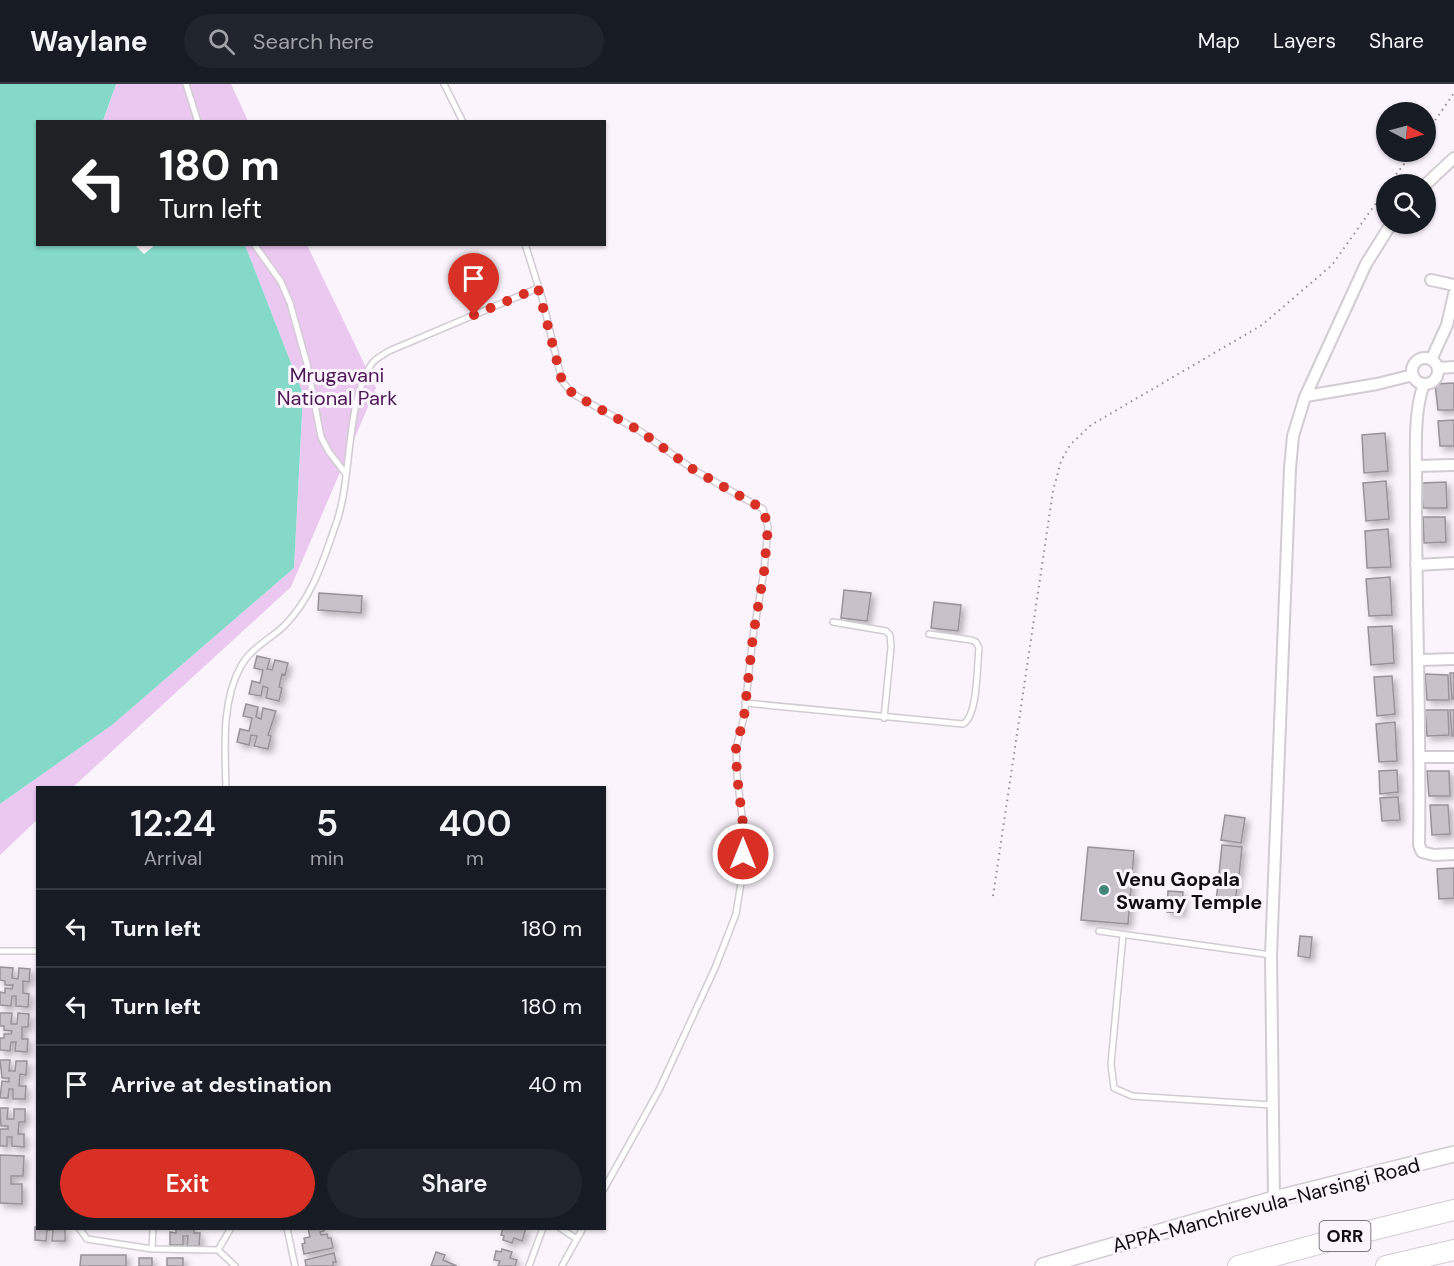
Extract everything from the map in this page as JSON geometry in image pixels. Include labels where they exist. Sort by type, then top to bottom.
[{"type":"highway","name":"ORR","points":[[1238,1266],[1454,1210]]},
{"type":"highway","name":"ORR","points":[[1386,1266],[1454,1250]]},
{"type":"main road","name":"APPA-Manchirevula-Narsingi Road","points":[[1043,1266],[1274,1199],[1454,1154]]},
{"type":"street","points":[[1436,175],[1454,158]]},
{"type":"street","points":[[1274,1199],[1271,955],[1293,436],[1306,396],[1325,351],[1366,264],[1385,234]]},
{"type":"street","points":[[1431,280],[1454,285]]},
{"type":"street","points":[[1454,294],[1435,364],[1437,379],[1433,382],[1419,383],[1413,375],[1412,368],[1422,358],[1435,364],[1454,367]]},
{"type":"street","points":[[1306,396],[1377,384],[1413,375]]},
{"type":"street","points":[[1424,384],[1418,402],[1417,466],[1416,565],[1421,757],[1419,845],[1422,852],[1427,854],[1454,855]]},
{"type":"street","points":[[1417,466],[1454,465]]},
{"type":"street","points":[[1416,565],[1454,563]]},
{"type":"street","points":[[1420,660],[1454,659]]},
{"type":"street","points":[[1421,757],[1454,757]]},
{"type":"lane","points":[[186,84],[197,120]]},
{"type":"lane","points":[[444,84],[462,120]]},
{"type":"lane","points":[[255,246],[281,282],[290,303],[307,364],[321,437],[346,474]]},
{"type":"lane","points":[[526,246],[562,381],[573,394],[640,431],[694,470],[763,509],[768,527],[745,703],[736,748],[744,832],[742,876],[736,914],[715,968],[659,1090],[606,1184]]},
{"type":"lane","points":[[226,786],[225,741],[227,714],[233,687],[241,666],[252,650],[283,626],[302,604],[318,573],[339,516],[362,383],[371,363],[388,351],[538,288]]},
{"type":"lane","points":[[833,622],[886,631],[890,635],[891,647],[884,718]]},
{"type":"lane","points":[[745,703],[963,724],[971,716],[979,648],[976,642],[971,640],[929,633]]},
{"type":"lane","points":[[1099,931],[1271,955]]},
{"type":"lane","points":[[1123,935],[1111,1064],[1114,1088],[1132,1096],[1272,1105]]},
{"type":"lane","points":[[0,951],[36,951]]},
{"type":"lane","points":[[80,1230],[87,1239],[152,1250],[218,1250],[235,1266]]},
{"type":"lane","points":[[152,1250],[153,1230]]},
{"type":"lane","points":[[218,1250],[230,1230]]},
{"type":"lane","points":[[287,1230],[295,1266]]},
{"type":"lane","points":[[529,1266],[542,1230]]},
{"type":"lane","points":[[563,1230],[577,1239]]},
{"type":"lane","points":[[562,1266],[582,1230]]},
{"type":"path","points":[[1436,119],[1454,93]]},
{"type":"path","points":[[993,896],[1053,492],[1061,462],[1070,445],[1091,425],[1262,326],[1332,265],[1376,203]]},
{"type":"green space","points":[[116,84],[231,84],[248,120],[104,120]]},
{"type":"green space","name":"Mrugavani National Park","points":[[245,246],[307,246],[376,388],[291,587],[74,786],[36,786],[36,821],[0,855],[0,804],[112,725],[294,568],[303,394]]},
{"type":"shaded area","points":[[0,84],[116,84],[103,120],[36,120],[36,246],[136,246],[144,254],[154,246],[245,246],[303,394],[294,568],[112,725],[0,804]]},
{"type":"building","points":[[1454,383],[1454,410],[1438,410],[1435,384]]},
{"type":"building","points":[[1454,420],[1454,446],[1440,446],[1438,421]]},
{"type":"building","points":[[1385,433],[1388,471],[1364,473],[1362,435]]},
{"type":"building","points":[[1386,481],[1389,519],[1366,521],[1363,483]]},
{"type":"building","points":[[1446,482],[1447,508],[1423,508],[1421,483]]},
{"type":"building","points":[[1423,517],[1445,517],[1446,542],[1424,543]]},
{"type":"building","points":[[1388,529],[1391,567],[1367,568],[1365,531]]},
{"type":"building","points":[[1390,577],[1392,615],[1369,616],[1366,579]]},
{"type":"building","points":[[844,590],[871,593],[867,621],[841,618]]},
{"type":"building","points":[[319,593],[362,596],[361,613],[318,610]]},
{"type":"building","points":[[934,602],[961,605],[958,631],[931,628]]},
{"type":"building","points":[[1392,626],[1394,663],[1371,665],[1368,627]]},
{"type":"building","points":[[257,656],[270,659],[267,669],[272,670],[275,660],[288,663],[285,675],[282,674],[279,701],[266,698],[268,688],[263,686],[261,696],[249,694],[252,681],[260,683],[263,670],[254,668]]},
{"type":"building","points":[[1450,673],[1454,673],[1454,699],[1452,699]]},
{"type":"building","points":[[1425,674],[1448,675],[1449,700],[1427,700]]},
{"type":"building","points":[[1392,676],[1395,714],[1377,716],[1374,677]]},
{"type":"building","points":[[246,704],[258,707],[256,717],[261,719],[263,708],[276,711],[268,735],[271,736],[268,749],[254,746],[257,736],[251,735],[249,745],[237,742],[240,729],[249,731],[252,718],[243,716]]},
{"type":"building","points":[[1425,710],[1448,710],[1449,735],[1427,736]]},
{"type":"building","points":[[1450,710],[1454,710],[1454,736],[1452,736]]},
{"type":"building","points":[[1395,722],[1397,761],[1379,762],[1376,724]]},
{"type":"building","points":[[1397,770],[1398,792],[1380,794],[1379,771]]},
{"type":"building","points":[[1427,771],[1449,771],[1450,796],[1429,796]]},
{"type":"building","points":[[1398,797],[1400,820],[1382,821],[1380,798]]},
{"type":"building","points":[[1430,805],[1448,805],[1450,834],[1432,835]]},
{"type":"building","points":[[1225,815],[1245,818],[1241,843],[1221,840]]},
{"type":"building","points":[[1222,845],[1242,847],[1239,876],[1219,874]]},
{"type":"building","points":[[1088,847],[1134,851],[1128,924],[1081,920]]},
{"type":"building","points":[[1454,868],[1454,898],[1439,899],[1437,869]]},
{"type":"building","points":[[1219,876],[1238,878],[1235,903],[1216,901]]},
{"type":"building","points":[[1168,891],[1183,892],[1182,913],[1167,912]]},
{"type":"building","points":[[1300,936],[1312,937],[1310,958],[1298,956]]},
{"type":"building","points":[[0,967],[13,968],[12,978],[18,979],[19,968],[30,969],[29,982],[23,981],[23,993],[29,994],[28,1007],[16,1006],[16,996],[12,996],[11,1006],[0,1005],[0,992],[5,993],[5,988],[12,989],[13,985],[5,985],[5,981],[0,980]]},
{"type":"building","points":[[0,1013],[12,1013],[11,1024],[17,1024],[18,1013],[29,1014],[28,1027],[22,1027],[22,1039],[28,1039],[27,1052],[15,1051],[16,1042],[11,1042],[10,1051],[0,1050],[0,1038],[4,1038],[4,1034],[11,1034],[12,1031],[4,1030],[4,1026],[0,1026]]},
{"type":"building","points":[[0,1060],[10,1060],[9,1071],[15,1071],[16,1061],[27,1061],[26,1075],[20,1074],[19,1086],[26,1086],[25,1099],[13,1099],[13,1089],[9,1089],[8,1098],[0,1098],[2,1081],[9,1082],[9,1078],[2,1078]]},
{"type":"building","points":[[0,1108],[8,1108],[7,1119],[14,1119],[14,1109],[25,1109],[25,1122],[19,1122],[18,1134],[24,1134],[24,1147],[12,1146],[12,1137],[7,1137],[7,1146],[0,1146],[0,1129],[8,1129],[8,1126],[1,1126]]},
{"type":"building","points":[[0,1155],[24,1156],[23,1176],[11,1176],[11,1184],[22,1184],[22,1204],[0,1203]]},
{"type":"building","points":[[35,1227],[36,1230],[47,1230],[46,1241],[35,1240]]},
{"type":"building","points":[[53,1230],[65,1230],[65,1241],[52,1241]]},
{"type":"building","points":[[176,1230],[194,1230],[194,1233],[200,1233],[199,1246],[187,1246],[188,1236],[183,1236],[183,1245],[170,1245],[170,1232],[176,1233]]},
{"type":"building","points":[[308,1230],[324,1230],[320,1232],[321,1235],[327,1234],[328,1238],[331,1238],[333,1248],[304,1254],[302,1244],[305,1243],[304,1238],[310,1237]]},
{"type":"building","points":[[502,1230],[525,1230],[522,1241],[514,1238],[512,1243],[503,1240],[504,1236],[501,1235]]},
{"type":"building","points":[[502,1249],[512,1252],[510,1258],[517,1260],[515,1266],[498,1266],[500,1261],[494,1260],[496,1251],[501,1252]]},
{"type":"building","points":[[436,1252],[445,1255],[443,1260],[457,1266],[431,1266]]},
{"type":"building","points":[[334,1253],[336,1262],[333,1262],[333,1266],[306,1266],[305,1260]]},
{"type":"building","points":[[81,1255],[126,1255],[126,1266],[80,1266]]},
{"type":"building","points":[[139,1258],[152,1258],[152,1266],[139,1266]]},
{"type":"building","points":[[167,1258],[183,1258],[183,1266],[167,1266]]},
{"type":"place","name":"Venu Gopala Swamy Temple","points":[[1104,890]]},
{"type":"route","points":[[474,315],[538,288],[562,381],[573,394],[640,431],[694,470],[763,509],[768,527],[764,572],[753,636],[744,717],[736,748],[744,832],[743,854]]}]
